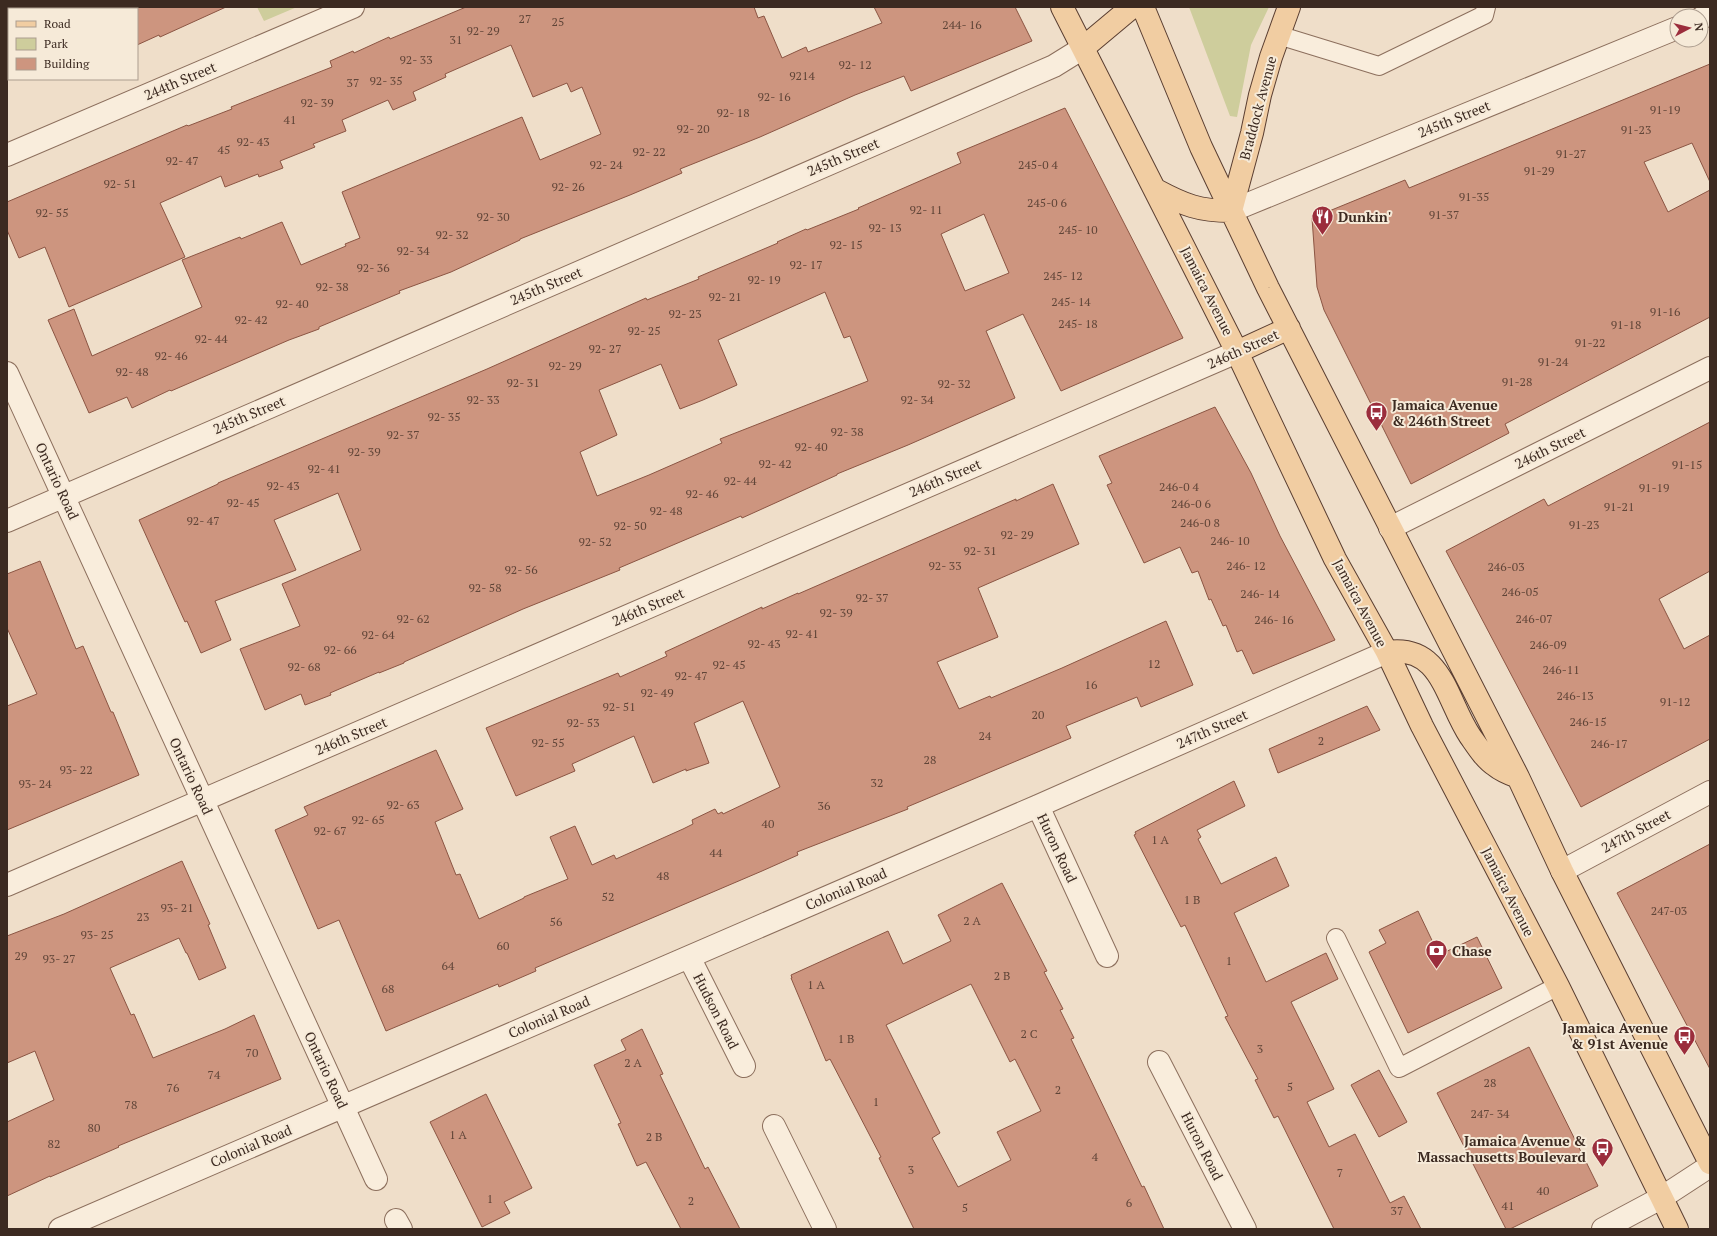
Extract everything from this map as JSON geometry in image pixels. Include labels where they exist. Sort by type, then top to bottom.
[{"type":"main road","name":"Jamaica Avenue","points":[[1062,7],[1237,352],[1336,559],[1387,652],[1422,726],[1558,986],[1677,1229]]},
{"type":"main road","points":[[1083,48],[1132,7]]},
{"type":"main road","points":[[1143,7],[1201,147],[1231,211],[1390,528],[1518,777],[1562,871],[1710,1163]]},
{"type":"main road","name":"Braddock Avenue","points":[[1231,211],[1252,133],[1260,95],[1278,35],[1289,7]]},
{"type":"main road","points":[[1156,190],[1189,206],[1204,210],[1231,211]]},
{"type":"main road","name":"246th Street","points":[[1237,352],[1289,328]]},
{"type":"main road","points":[[1387,652],[1400,650],[1415,654],[1427,661],[1440,675],[1469,734],[1483,753],[1495,766],[1518,777]]},
{"type":"street","name":"244th Street","points":[[7,155],[353,7]]},
{"type":"street","name":"245th Street","points":[[1231,211],[1669,31]]},
{"type":"street","name":"245th Street","points":[[7,521],[1054,66],[1083,48]]},
{"type":"street","name":"246th Street","points":[[7,885],[1237,352]]},
{"type":"street","name":"246th Street","points":[[1390,528],[1710,368]]},
{"type":"street","name":"Ontario Road","points":[[7,373],[376,1179]]},
{"type":"street","name":"247th Street","points":[[1038,806],[1387,652]]},
{"type":"street","name":"247th Street","points":[[1562,871],[1710,792]]},
{"type":"street","name":"Huron Road","points":[[1038,806],[1108,956]]},
{"type":"street","name":"Colonial Road","points":[[60,1229],[1038,806]]},
{"type":"street","name":"Hudson Road","points":[[689,957],[744,1066]]},
{"type":"street","name":"Huron Road","points":[[1159,1062],[1245,1229]]},
{"type":"street","points":[[774,1126],[825,1229]]},
{"type":"street","points":[[1603,1229],[1661,1198],[1710,1166]]},
{"type":"lane","points":[[1278,35],[1379,66],[1484,15],[1486,7]]},
{"type":"lane","points":[[1336,938],[1399,1068],[1558,986]]},
{"type":"green space","points":[[257,7],[297,7],[264,21]]},
{"type":"green space","points":[[1189,7],[1269,7],[1251,45],[1237,117],[1230,116]]},
{"type":"building","points":[[226,7],[160,37],[159,35],[138,45],[137,8]]},
{"type":"building","points":[[466,7],[754,7],[758,18],[764,16],[782,58],[806,47],[808,52],[882,23],[874,7],[1015,7],[1032,41],[911,91],[904,76],[855,95],[760,137],[680,169],[682,173],[520,239],[451,272],[399,291],[400,293],[319,327],[319,329],[289,340],[171,391],[170,390],[132,408],[127,397],[89,413],[48,320],[74,309],[92,356],[202,307],[182,260],[240,237],[241,239],[282,222],[301,265],[346,246],[345,244],[360,238],[342,192],[522,117],[540,160],[601,134],[582,87],[571,92],[567,83],[533,97],[511,45],[445,74],[446,77],[413,92],[416,100],[393,110],[388,100],[342,120],[346,131],[313,144],[315,147],[280,161],[283,168],[259,177],[258,174],[225,187],[221,176],[160,203],[185,257],[69,307],[45,247],[19,258],[7,230],[7,202],[187,125],[188,126],[232,109],[231,107],[332,67],[330,61],[353,51],[354,53],[389,37],[390,39]]},
{"type":"building","points":[[1710,64],[1710,182],[1692,143],[1644,162],[1668,212],[1710,190],[1710,317],[1505,424],[1509,433],[1411,484],[1324,310],[1317,287],[1312,218],[1405,180],[1409,188]]},
{"type":"building","points":[[1065,108],[1183,338],[1061,391],[1023,314],[986,331],[1015,398],[908,445],[837,474],[742,518],[741,516],[619,568],[620,570],[523,609],[404,663],[330,693],[331,695],[305,705],[301,694],[265,710],[240,649],[300,626],[282,584],[361,550],[338,493],[274,520],[296,570],[215,601],[231,640],[201,653],[187,621],[185,622],[139,520],[218,483],[487,369],[646,298],[647,300],[699,279],[698,277],[778,243],[777,242],[806,229],[807,230],[859,209],[858,208],[961,163],[957,153]],"holes":[[[984,214],[1009,273],[965,291],[941,234]],[[825,292],[844,338],[850,336],[868,381],[720,439],[722,443],[597,496],[580,452],[617,435],[599,390],[661,364],[680,409],[703,400],[737,385],[718,340]]]},
{"type":"building","points":[[1215,407],[1251,473],[1280,536],[1335,640],[1253,674],[1242,650],[1237,652],[1226,625],[1223,626],[1211,599],[1209,600],[1198,571],[1192,573],[1180,547],[1144,563],[1107,485],[1112,483],[1099,456]]},
{"type":"building","points":[[1710,422],[1710,571],[1659,599],[1684,649],[1710,635],[1710,739],[1581,807],[1446,551],[1544,499],[1548,506]]},
{"type":"building","points":[[1053,484],[1079,544],[978,588],[998,637],[937,662],[959,709],[990,696],[991,698],[1062,668],[1166,621],[1193,685],[1141,707],[1137,697],[1066,726],[1071,738],[907,807],[908,809],[797,852],[798,855],[535,968],[536,971],[499,987],[498,984],[386,1031],[339,920],[318,929],[275,830],[308,815],[304,807],[436,750],[463,809],[435,822],[456,875],[460,874],[479,919],[524,897],[568,879],[550,837],[575,826],[592,865],[614,855],[616,859],[683,829],[693,824],[692,820],[715,809],[718,814],[722,812],[723,814],[780,787],[743,701],[694,723],[709,763],[686,771],[686,769],[653,783],[634,736],[572,764],[575,771],[516,796],[486,728],[618,673],[620,677],[667,656],[665,652],[762,607],[762,609],[798,594]]},
{"type":"building","points":[[40,561],[76,649],[83,646],[111,712],[113,712],[139,775],[7,830],[7,706],[37,694],[7,628],[7,574]]},
{"type":"building","points":[[1367,706],[1380,730],[1278,773],[1269,749]]},
{"type":"building","points":[[1234,781],[1245,806],[1197,830],[1201,837],[1198,839],[1221,884],[1276,857],[1289,886],[1234,913],[1266,982],[1326,953],[1338,979],[1291,1002],[1334,1089],[1307,1102],[1329,1147],[1355,1134],[1390,1203],[1404,1196],[1421,1229],[1334,1229],[1278,1116],[1274,1118],[1255,1080],[1258,1079],[1225,1017],[1228,1016],[1185,925],[1181,927],[1134,835],[1136,834],[1135,832]]},
{"type":"building","points":[[1710,844],[1710,1069],[1617,893]]},
{"type":"building","points":[[182,861],[210,924],[208,925],[226,968],[199,980],[179,938],[110,968],[131,1015],[134,1014],[153,1058],[225,1029],[254,1015],[281,1079],[118,1146],[119,1147],[7,1196],[7,1122],[54,1100],[35,1051],[7,1063],[7,936],[64,914]]},
{"type":"building","points":[[1002,883],[1047,971],[1044,972],[1063,1009],[1060,1010],[1074,1038],[1071,1039],[1142,1187],[1144,1186],[1164,1229],[914,1229],[879,1158],[881,1157],[830,1059],[826,1061],[791,975],[888,931],[903,964],[951,941],[938,915]],"holes":[[[971,984],[1010,1062],[1015,1059],[1041,1111],[997,1132],[1011,1160],[958,1187],[932,1138],[940,1133],[886,1025]]]},
{"type":"building","name":"Chase","points":[[1418,911],[1439,955],[1477,937],[1502,988],[1408,1033],[1369,952],[1386,943],[1379,930]]},
{"type":"building","points":[[642,1029],[663,1074],[660,1075],[705,1169],[708,1167],[740,1229],[681,1229],[646,1162],[637,1166],[618,1124],[621,1123],[594,1065],[626,1050],[621,1040]]},
{"type":"building","points":[[1529,1047],[1598,1186],[1510,1229],[1506,1229],[1437,1093]]},
{"type":"building","points":[[1379,1070],[1407,1122],[1379,1137],[1351,1085]]},
{"type":"building","points":[[486,1094],[532,1188],[504,1202],[510,1213],[482,1227],[430,1122]]},
{"type":"place","name":"Dunkin'","points":[[1322,236]]},
{"type":"place","name":"Jamaica Avenue & 246th Street","points":[[1377,432]]},
{"type":"place","name":"Chase","points":[[1436,970]]},
{"type":"place","name":"Jamaica Avenue & 91st Avenue","points":[[1684,1056]]},
{"type":"place","name":"Jamaica Avenue & Massachusetts Boulevard","points":[[1602,1168]]}]
